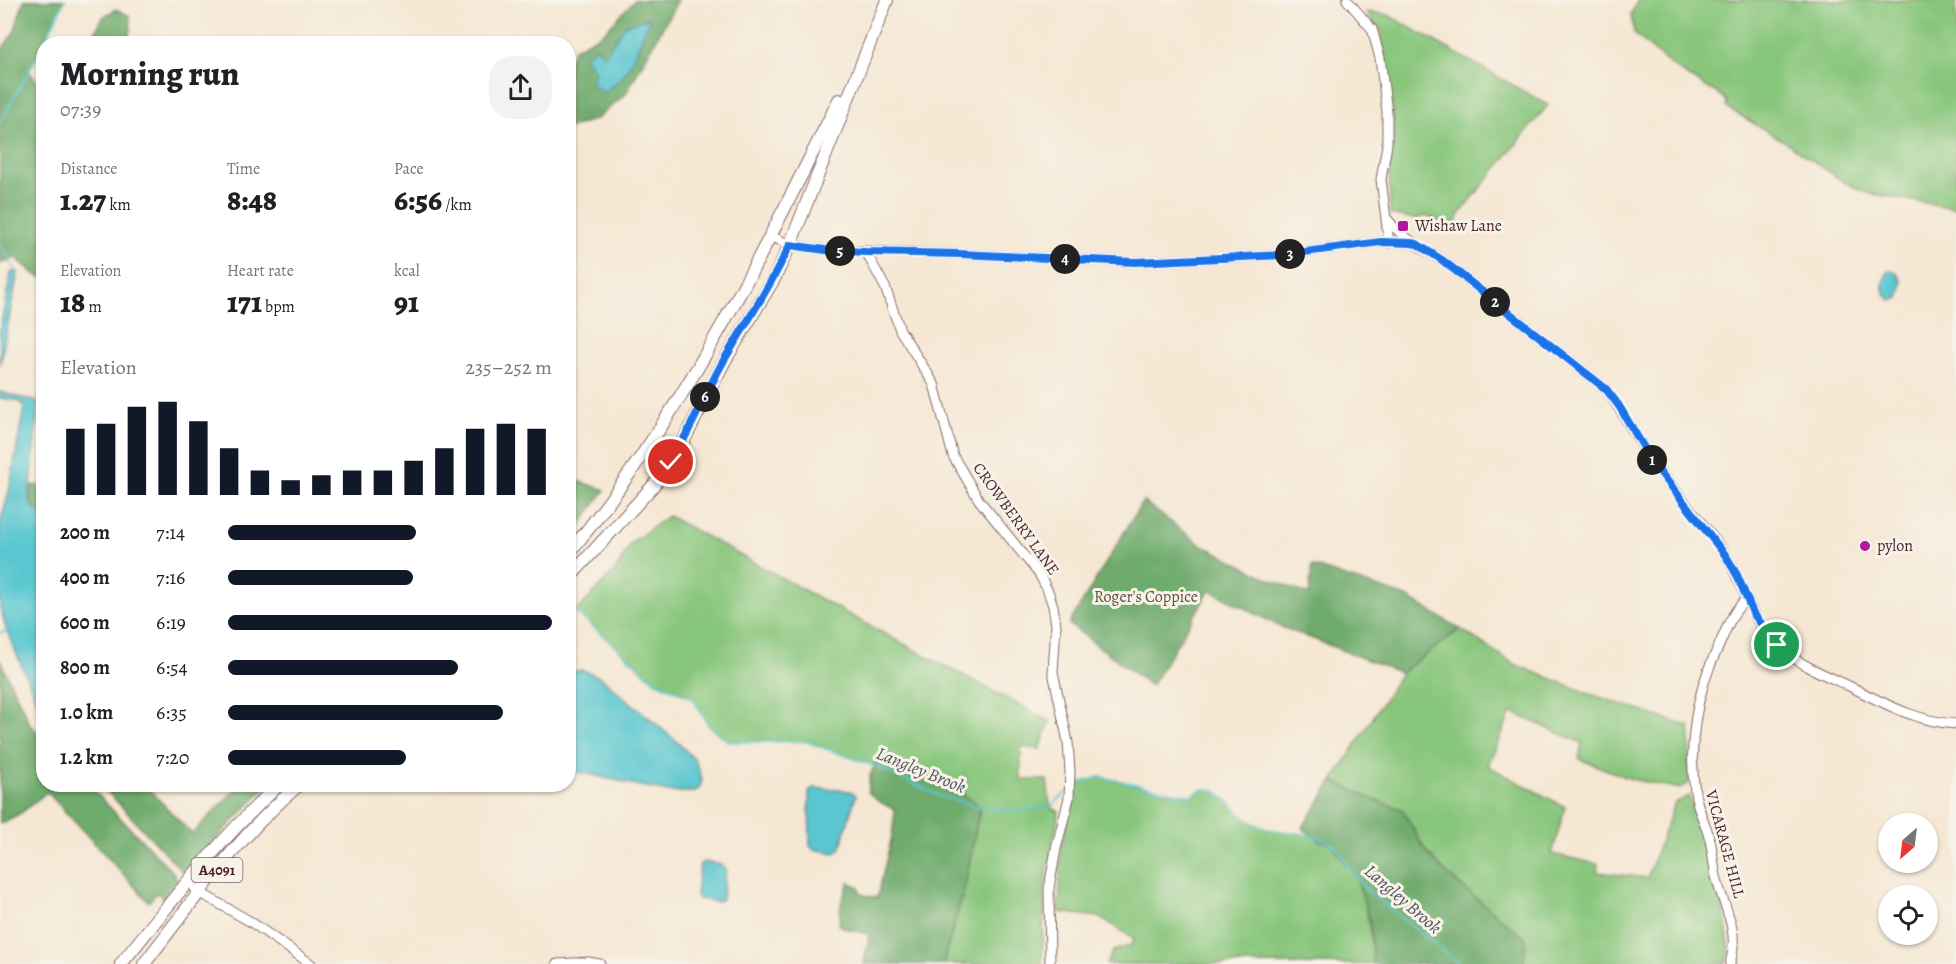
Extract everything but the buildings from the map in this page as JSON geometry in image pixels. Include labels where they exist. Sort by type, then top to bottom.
[{"type":"main road","points":[[576,570],[653,486],[671,462],[724,362],[774,279],[790,245],[887,0]]},
{"type":"main road","points":[[576,544],[610,503],[674,409],[741,294],[875,29]]},
{"type":"main road","name":"A4091","points":[[121,964],[188,881],[271,792]]},
{"type":"main road","name":"A4091","points":[[144,964],[231,852],[267,813],[291,792]]},
{"type":"street","points":[[1347,0],[1372,29],[1380,58],[1387,112],[1387,145],[1381,179],[1388,220],[1389,243]]},
{"type":"street","points":[[1388,220],[1411,243]]},
{"type":"street","points":[[771,236],[790,245],[825,250],[1135,262],[1282,255],[1389,243],[1417,244],[1442,260],[1606,389],[1619,406],[1653,463],[1726,556],[1737,575],[1753,613],[1768,635],[1791,656],[1817,671],[1906,713],[1928,720],[1956,724]]},
{"type":"street","name":"CROWBERRY LANE","points":[[866,252],[885,287],[900,330],[933,384],[953,456],[979,500],[1039,574],[1053,606],[1056,625],[1053,672],[1068,742],[1070,771],[1069,798],[1049,888],[1050,964]]},
{"type":"street","name":"VICARAGE HILL","points":[[1730,964],[1734,946],[1732,926],[1716,880],[1709,836],[1695,793],[1694,735],[1699,695],[1710,664],[1737,609],[1747,599]]},
{"type":"street","points":[[188,881],[200,892],[251,922],[311,964]]},
{"type":"street","points":[[557,964],[588,962],[600,964]]},
{"type":"green space","points":[[24,0],[65,0],[47,36],[36,36],[36,57],[29,71],[36,80],[36,275],[16,258],[0,264],[0,52],[14,32]]},
{"type":"green space","points":[[635,0],[678,0],[625,95],[596,119],[576,126],[576,48],[602,34]]},
{"type":"green space","points":[[1638,0],[1956,0],[1956,208],[1867,193],[1844,182],[1784,141],[1726,107],[1727,101],[1722,96],[1684,74],[1634,33],[1631,14]]},
{"type":"green space","points":[[116,9],[130,16],[131,30],[128,36],[93,36],[103,17]]},
{"type":"green space","points":[[1366,12],[1388,15],[1548,105],[1461,212],[1454,228],[1427,216],[1415,219],[1390,214],[1389,157],[1393,115],[1380,31]]},
{"type":"green space","points":[[576,481],[605,490],[576,531]]},
{"type":"green space","points":[[31,485],[36,485],[36,510],[31,502],[29,494]]},
{"type":"green space","name":"Roger's Coppice","points":[[1143,501],[1200,544],[1267,578],[1309,595],[1312,566],[1407,597],[1460,629],[1401,673],[1279,626],[1210,590],[1151,686],[1069,624]]},
{"type":"green space","points":[[668,516],[1050,721],[1040,749],[1021,747],[1021,780],[1047,780],[1050,807],[1059,812],[1045,884],[1042,964],[943,964],[965,886],[980,808],[970,800],[932,780],[878,760],[875,766],[805,741],[729,742],[709,726],[693,698],[655,681],[576,612],[617,568],[631,543]]},
{"type":"green space","points":[[1460,629],[1514,664],[1587,693],[1690,727],[1689,783],[1680,789],[1631,779],[1579,759],[1582,743],[1511,712],[1488,766],[1565,807],[1552,854],[1598,864],[1597,872],[1647,878],[1675,803],[1689,796],[1699,822],[1710,873],[1723,906],[1730,951],[1725,964],[1524,964],[1525,939],[1448,875],[1426,851],[1402,809],[1372,799],[1333,781],[1401,673]]},
{"type":"green space","points":[[0,660],[30,724],[36,730],[36,792],[47,792],[21,813],[0,824]]},
{"type":"green space","points":[[877,760],[932,777],[958,790],[980,807],[965,886],[943,964],[864,964],[869,934],[839,925],[841,904],[849,882],[859,887],[861,894],[877,898],[892,836],[895,810],[878,801],[868,792],[870,776]]},
{"type":"green space","points":[[1100,777],[1192,796],[1200,790],[1208,789],[1223,797],[1244,817],[1261,827],[1329,841],[1353,871],[1359,886],[1368,916],[1373,964],[1106,964],[1113,951],[1130,946],[1135,939],[1099,917],[1059,912],[1061,847],[1076,784]]},
{"type":"green space","points":[[1333,781],[1372,799],[1402,809],[1426,851],[1448,875],[1526,939],[1524,964],[1373,964],[1370,922],[1358,882],[1332,844],[1318,840],[1302,828]]},
{"type":"green space","points":[[47,792],[95,792],[173,872],[180,884],[166,901],[157,892],[149,902]]},
{"type":"green space","points":[[108,792],[152,792],[192,834],[233,792],[261,792],[184,873]]},
{"type":"water","points":[[650,18],[623,76],[604,92],[591,85],[595,72],[584,56],[597,47],[604,56],[625,25]]},
{"type":"water","points":[[1891,270],[1898,275],[1902,285],[1899,298],[1894,300],[1889,299],[1883,290],[1883,283],[1888,271]]},
{"type":"water","points":[[18,272],[0,365],[0,328],[11,273]]},
{"type":"water","points":[[0,392],[36,401],[36,426],[29,494],[32,506],[36,509],[36,699],[7,631],[0,607],[0,523],[9,492],[24,407],[19,401],[0,398]]},
{"type":"water","points":[[582,670],[600,677],[674,739],[695,760],[702,779],[700,787],[695,792],[668,792],[576,772],[576,671]]},
{"type":"water","points":[[813,788],[850,791],[856,795],[840,849],[835,853],[813,849],[810,846],[809,792]]},
{"type":"water","points":[[704,862],[723,865],[726,869],[722,899],[717,902],[699,899],[696,896],[700,864]]},
{"type":"waterway","points":[[47,36],[65,0]]},
{"type":"waterway","points":[[0,122],[36,59]]},
{"type":"waterway","points":[[0,243],[15,271]]},
{"type":"waterway","name":"Langley Brook","points":[[576,612],[655,681],[693,698],[709,726],[729,742],[805,741],[883,769],[940,796],[988,809],[1014,811],[1050,807],[1066,793]]},
{"type":"waterway","name":"Langley Brook","points":[[0,633],[7,631]]},
{"type":"waterway","name":"Langley Brook","points":[[1072,787],[1100,777],[1192,796],[1207,789],[1222,796],[1247,820],[1256,825],[1310,836],[1330,843],[1338,850],[1356,879],[1366,889],[1459,964]]},
{"type":"place","name":"Wishaw Lane","points":[[1403,226]]},
{"type":"place","name":"pylon","points":[[1865,546]]},
{"type":"route","points":[[671,462],[724,362],[774,279],[790,245],[825,250],[1135,262],[1282,255],[1381,242],[1411,243],[1417,244],[1442,260],[1606,389],[1619,406],[1653,463],[1726,556],[1737,575],[1753,613],[1777,645]]}]
